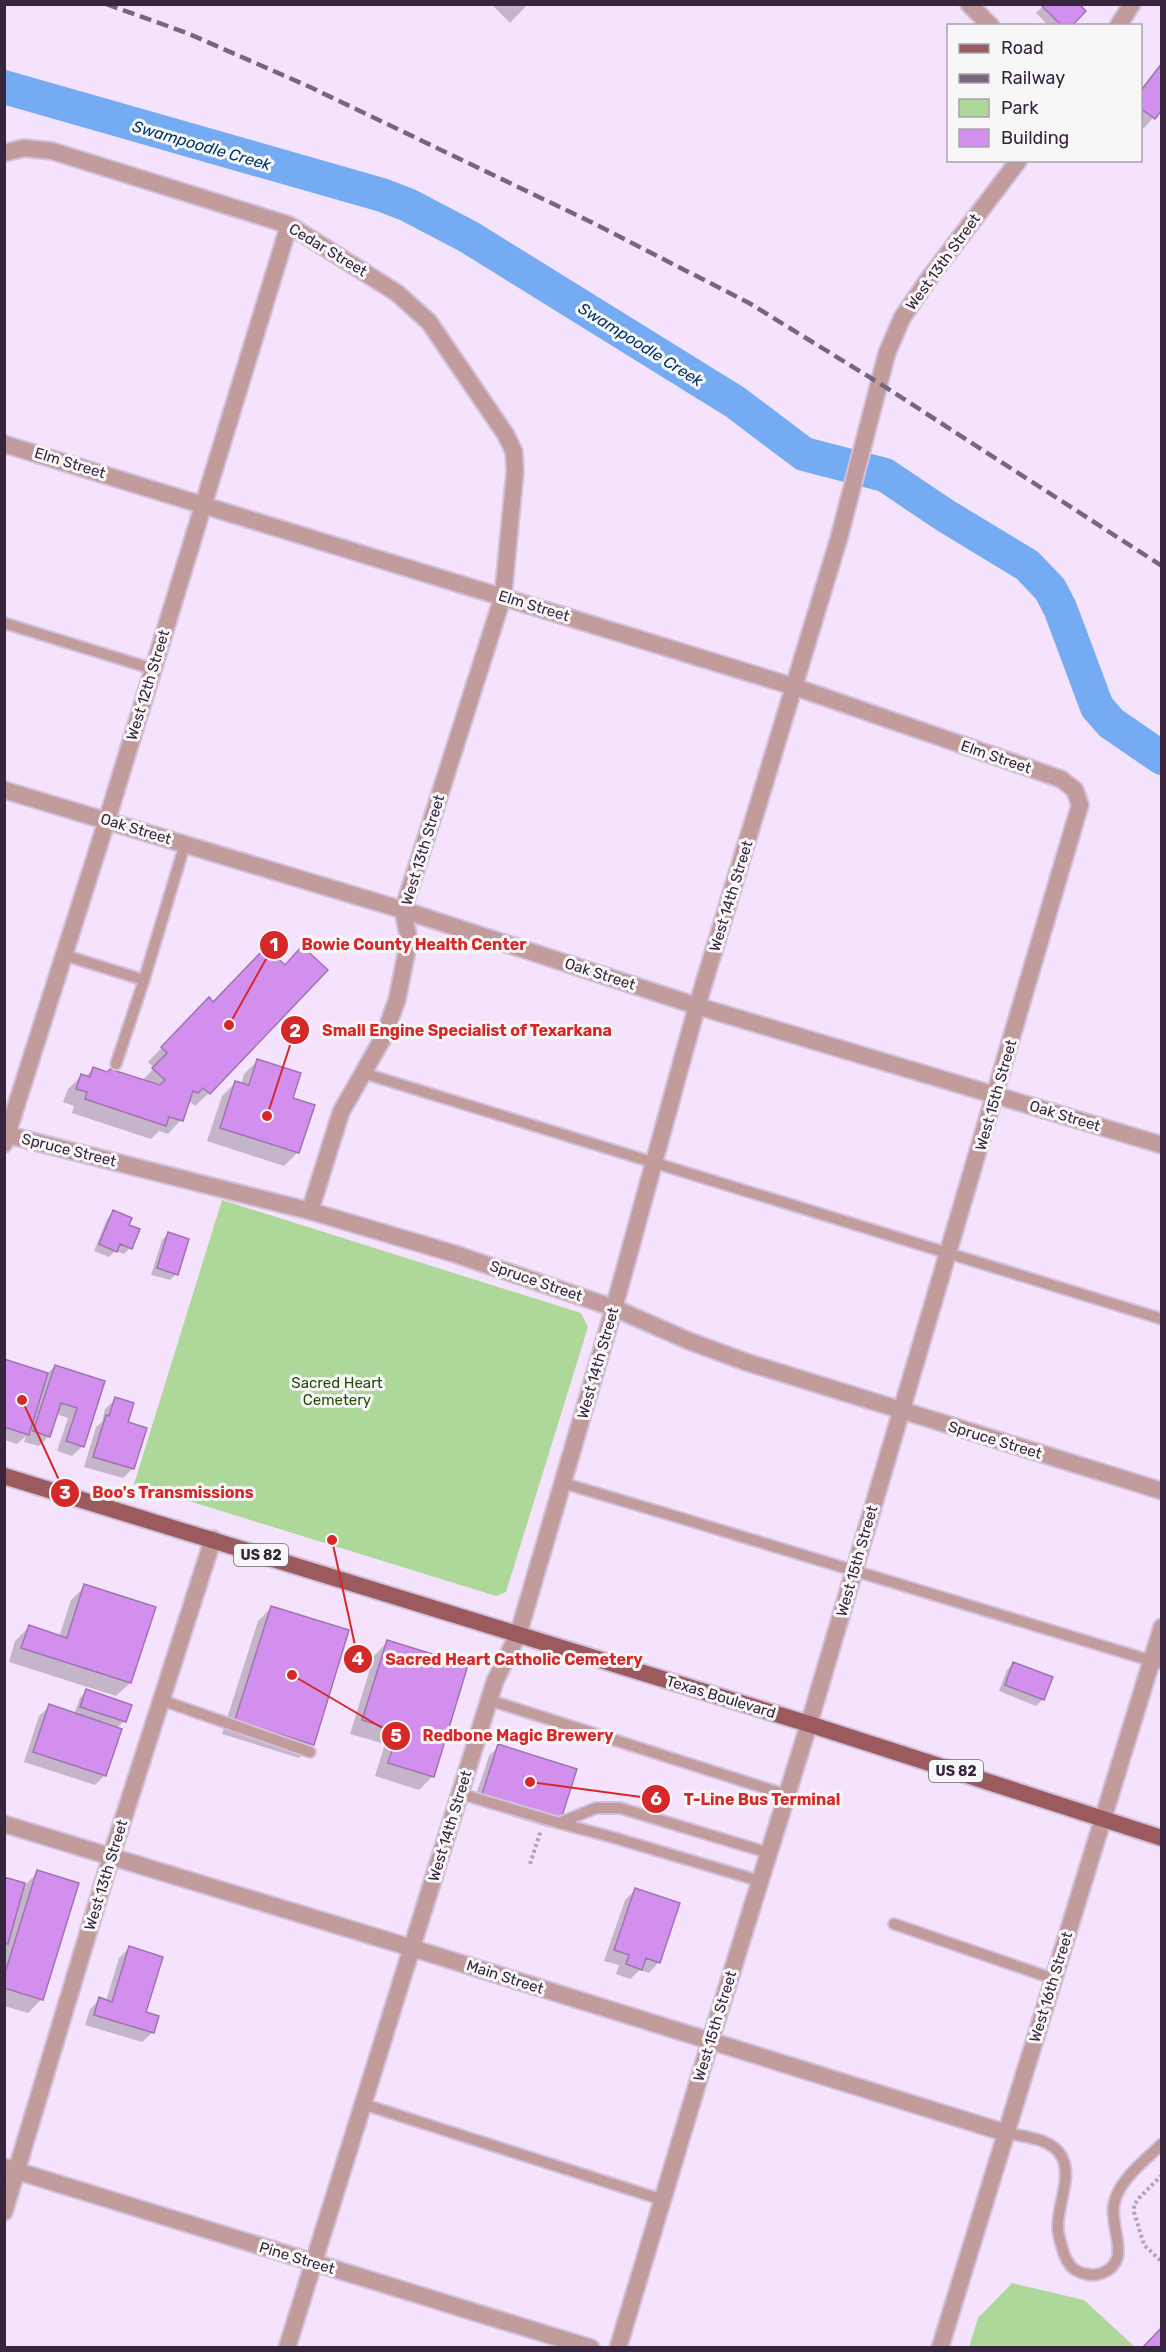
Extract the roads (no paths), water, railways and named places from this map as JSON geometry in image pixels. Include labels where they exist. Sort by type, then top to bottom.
[{"type":"main road","name":"Texas Boulevard","points":[[4,1476],[809,1724],[1161,1838]]},
{"type":"street","points":[[969,4],[989,24]]},
{"type":"street","points":[[1119,24],[1132,4]]},
{"type":"street","name":"Cedar Street","points":[[4,153],[24,148],[52,151],[289,225],[397,293],[429,322],[506,435],[514,452],[513,478]]},
{"type":"street","name":"West 13th Street","points":[[883,371],[887,353],[902,318],[930,277],[1017,162]]},
{"type":"street","name":"West 12th Street","points":[[6,1138],[107,820],[289,225]]},
{"type":"street","name":"West 14th Street","points":[[287,2348],[495,1681],[518,1635],[614,1308],[697,1006],[795,687],[846,511],[883,371]]},
{"type":"street","name":"Elm Street","points":[[4,444],[795,687],[1060,780]]},
{"type":"street","name":"West 13th Street","points":[[310,1211],[341,1112],[382,1038],[397,1000],[410,940],[403,910],[502,596],[513,478]]},
{"type":"street","name":"West 15th Street","points":[[618,2348],[809,1724],[1080,805],[1075,790],[1060,780]]},
{"type":"street","name":"Oak Street","points":[[4,790],[403,910],[697,1006],[1161,1145]]},
{"type":"street","name":"Spruce Street","points":[[6,1138],[310,1211],[452,1253],[614,1308],[724,1355],[1161,1491]]},
{"type":"street","name":"West 13th Street","points":[[4,2212],[11,2168],[213,1539]]},
{"type":"street","name":"West 16th Street","points":[[940,2348],[1104,1818],[1156,1663],[1161,1627]]},
{"type":"street","name":"Main Street","points":[[4,1824],[1006,2133]]},
{"type":"street","name":"Pine Street","points":[[11,2168],[591,2348]]},
{"type":"lane","points":[[4,623],[153,669]]},
{"type":"lane","points":[[116,1064],[185,844]]},
{"type":"lane","points":[[64,955],[144,980]]},
{"type":"lane","points":[[363,1073],[1161,1319]]},
{"type":"lane","points":[[563,1483],[855,1569],[997,1616],[1156,1663]]},
{"type":"lane","points":[[161,1700],[310,1752]]},
{"type":"lane","points":[[489,1700],[787,1795]]},
{"type":"lane","points":[[460,1794],[760,1881]]},
{"type":"lane","points":[[559,1823],[596,1808],[620,1808],[769,1853]]},
{"type":"lane","points":[[894,1924],[1054,1979]]},
{"type":"lane","points":[[363,2104],[663,2200]]},
{"type":"lane","points":[[1006,2133],[1038,2140],[1054,2147],[1063,2158],[1066,2171],[1057,2228],[1064,2256],[1070,2266],[1080,2273],[1089,2275],[1102,2273],[1117,2259],[1120,2251],[1112,2219],[1114,2202],[1131,2175],[1161,2144]]},
{"type":"waterway","name":"Swampoodle Creek","points":[[4,87],[382,195],[408,205],[469,237],[735,402],[804,454],[885,475],[946,516],[1027,565],[1050,589],[1060,608],[1097,707],[1111,723],[1162,758]]},
{"type":"railway","points":[[106,4],[187,33],[310,87],[591,222],[749,303],[879,383],[1162,566]]},
{"type":"place","name":"Bowie County Health Center","points":[[229,1025]]},
{"type":"place","name":"Small Engine Specialist of Texarkana","points":[[267,1116]]},
{"type":"place","name":"Boo's Transmissions","points":[[22,1400]]},
{"type":"place","name":"Sacred Heart Catholic Cemetery","points":[[332,1540]]},
{"type":"place","name":"Redbone Magic Brewery","points":[[292,1675]]},
{"type":"place","name":"T-Line Bus Terminal","points":[[530,1782]]},
{"type":"park label","name":"Sacred Heart Cemetery","points":[[337,1392]]}]
